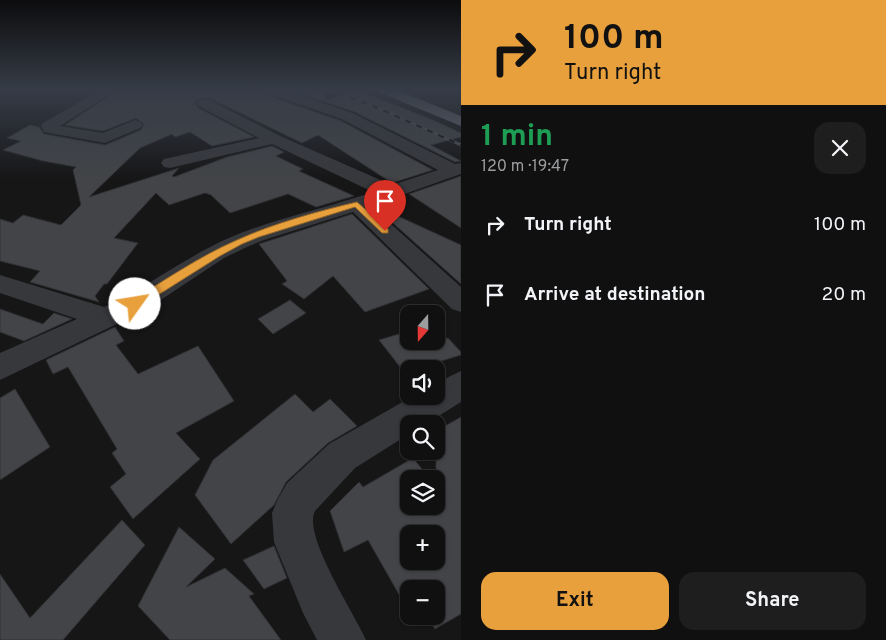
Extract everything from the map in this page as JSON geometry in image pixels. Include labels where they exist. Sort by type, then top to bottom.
[{"type":"street","points":[[59,120],[49,126],[50,130],[105,138],[135,125]]},
{"type":"street","points":[[237,120],[390,192]]},
{"type":"street","points":[[355,120],[456,169]]},
{"type":"street","points":[[170,163],[274,139]]},
{"type":"street","points":[[0,367],[135,304],[239,242],[357,204],[456,169]]},
{"type":"street","points":[[357,204],[461,302]]},
{"type":"street","points":[[0,284],[107,318]]},
{"type":"street","points":[[341,639],[319,598],[295,542],[292,513],[301,497],[342,456],[461,385]]},
{"type":"building","points":[[73,120],[131,120],[103,131],[65,125]]},
{"type":"building","points":[[138,120],[221,120],[254,137],[212,146],[190,132],[175,137],[172,134],[140,148],[89,197],[179,168],[172,176],[174,177],[227,157],[272,146],[284,152],[276,156],[303,169],[299,171],[354,196],[316,207],[288,194],[230,213],[211,195],[205,193],[169,205],[156,193],[114,238],[138,243],[107,284],[104,284],[95,296],[99,302],[30,282],[40,271],[0,261],[0,219],[13,223],[23,215],[61,225],[81,205],[73,170],[76,167],[43,161],[3,150],[21,141],[7,138],[30,125],[39,127],[44,134],[105,145],[141,130],[144,124]]},
{"type":"building","points":[[255,120],[338,120],[433,170],[392,183],[318,135],[302,143]]},
{"type":"building","points":[[371,120],[433,120],[461,133],[461,137],[431,145],[461,161],[455,162]]},
{"type":"building","points":[[461,176],[461,228],[409,194]]},
{"type":"building","points":[[375,207],[461,245],[461,284]]},
{"type":"building","points":[[352,214],[429,289],[365,312],[333,276],[304,299],[282,284],[287,281],[259,244]]},
{"type":"building","points":[[290,300],[306,313],[273,334],[258,319]]},
{"type":"building","points":[[0,309],[43,324],[54,313],[72,319],[24,341],[0,332]]},
{"type":"building","points":[[115,327],[124,341],[116,345],[138,374],[198,346],[234,401],[176,433],[200,459],[133,519],[110,487],[126,474],[112,453],[117,449],[68,367],[53,374],[46,360]]},
{"type":"building","points":[[400,334],[400,350],[445,350],[445,339],[448,338],[461,352],[461,355],[445,360],[400,360],[400,367],[379,340]]},
{"type":"building","points":[[15,389],[50,447],[0,480],[0,398]]},
{"type":"building","points":[[295,394],[313,412],[330,399],[357,426],[328,443],[286,482],[274,505],[231,544],[195,495],[213,460]]},
{"type":"building","points":[[461,417],[461,614],[445,623],[445,580],[400,580],[400,596],[368,540],[344,552],[330,511],[359,482],[363,487],[410,460],[415,460],[423,470],[400,470],[400,515],[445,515],[445,470],[436,470],[436,460],[445,460],[445,426]]},
{"type":"building","points":[[122,520],[145,545],[63,640],[0,640],[0,574],[30,618]]},
{"type":"building","points":[[179,527],[215,559],[186,587],[225,568],[254,594],[249,596],[281,640],[170,640],[138,606]]},
{"type":"building","points":[[274,546],[287,578],[264,589],[243,560]]},
{"type":"building","points":[[433,625],[442,625],[435,629]]},
{"type":"railway","points":[[404,120],[461,145]]},
{"type":"route","points":[[135,304],[239,242],[357,204],[385,231]]}]
